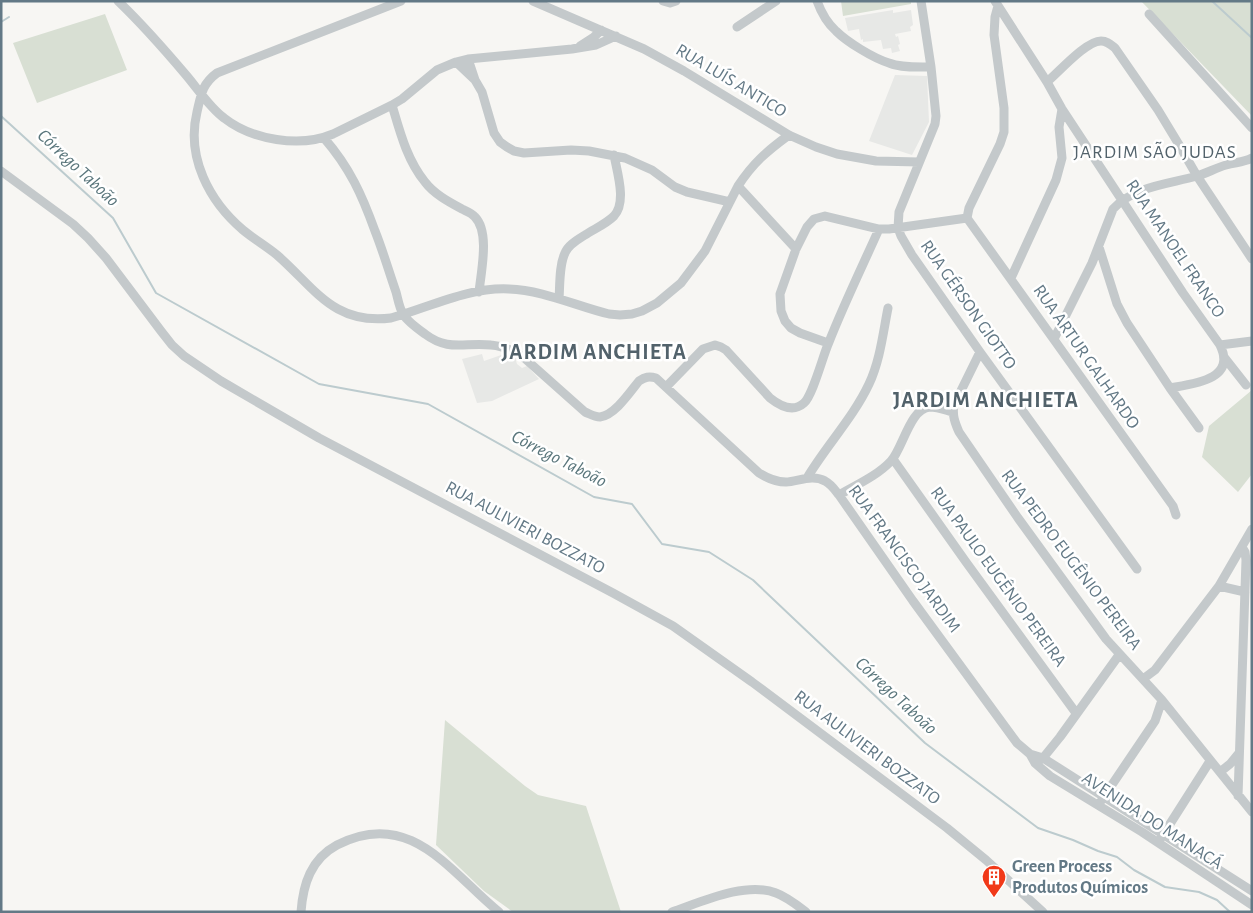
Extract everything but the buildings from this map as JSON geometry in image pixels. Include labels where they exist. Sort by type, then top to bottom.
[{"type":"street","points":[[118,1],[147,29],[222,117],[244,131],[277,139],[313,141],[324,138],[392,105],[437,70],[456,62],[468,59],[596,45],[616,36]]},
{"type":"street","points":[[401,1],[217,73],[204,86],[196,119],[194,136],[197,158],[207,187],[219,204],[232,220],[275,253],[315,293],[338,310],[350,315],[381,319],[403,315],[454,298],[508,288],[524,290],[609,314],[632,314],[642,310],[657,303],[681,283],[705,250],[744,176],[757,160],[789,135]]},
{"type":"street","name":"RUA LUÍS ANTICO","points":[[533,1],[548,4],[662,58],[789,135],[816,147],[876,161],[919,162]]},
{"type":"street","points":[[663,1],[670,3],[676,1]]},
{"type":"street","points":[[737,27],[776,1]]},
{"type":"street","points":[[817,1],[835,31],[869,54],[890,64],[931,67]]},
{"type":"street","points":[[898,228],[899,212],[935,124],[936,116],[921,1]]},
{"type":"street","points":[[828,343],[791,328],[781,312],[780,294],[796,250],[809,223],[820,217],[831,217],[879,229],[967,218],[969,208],[1004,132],[1004,108],[994,35],[996,4]]},
{"type":"street","name":"RUA MANOEL FRANCO","points":[[996,4],[1048,82],[1062,109],[1183,293],[1220,345],[1224,357],[1246,385]]},
{"type":"street","points":[[1149,14],[1252,128]]},
{"type":"street","points":[[577,47],[594,37],[601,30]]},
{"type":"street","points":[[1048,82],[1090,44],[1103,41],[1115,48],[1152,102],[1197,176],[1252,259]]},
{"type":"street","points":[[468,59],[475,80],[484,97],[494,133],[500,142],[514,151],[524,153],[571,150],[596,152],[625,158],[652,170],[675,187],[730,202]]},
{"type":"street","points":[[456,62],[475,80]]},
{"type":"street","points":[[392,105],[411,160],[425,183],[439,195],[474,216],[480,226],[483,234],[484,250],[479,292]]},
{"type":"street","points":[[1011,278],[1060,168],[1062,151],[1059,121],[1062,109]]},
{"type":"street","points":[[324,138],[341,159],[359,190],[376,233],[403,315]]},
{"type":"street","points":[[559,300],[565,252],[573,243],[614,215],[619,207],[620,198],[614,156]]},
{"type":"street","points":[[1054,339],[1100,247],[1113,209],[1123,200],[1141,191],[1197,176],[1252,158]]},
{"type":"street","name":"RUA AULIVIERI BOZZATO","points":[[1,171],[73,224],[88,238],[106,258],[172,345],[184,356],[319,438],[613,592],[673,626],[752,682],[947,828],[986,860],[1043,912]]},
{"type":"street","points":[[738,186],[796,250]]},
{"type":"street","name":"RUA ARTUR GALHARDO","points":[[967,218],[1173,506],[1176,515]]},
{"type":"street","name":"RUA GÉRSON GIOTTO","points":[[898,228],[912,255],[1137,569]]},
{"type":"street","points":[[666,387],[703,349],[715,345],[726,350],[770,398],[783,407],[795,408],[804,403],[828,343],[879,229]]},
{"type":"street","points":[[1100,247],[1117,304],[1127,324],[1198,428]]},
{"type":"street","points":[[807,478],[861,399],[869,383],[879,354],[888,308]]},
{"type":"street","name":"RUA FRANCISCO JARDIM","points":[[403,315],[424,334],[445,344],[453,346],[490,344],[514,350],[585,412],[599,417],[607,415],[614,410],[639,381],[650,376],[656,378],[759,473],[767,478],[784,482],[807,478],[824,480],[839,495],[1010,734],[1030,754],[1035,763]]},
{"type":"street","points":[[1220,345],[1252,341]]},
{"type":"street","points":[[839,495],[880,471],[893,459],[915,416],[922,409],[929,407],[953,412],[956,398],[980,352]]},
{"type":"street","points":[[1170,388],[1201,382],[1214,376],[1219,372],[1224,357]]},
{"type":"street","name":"RUA PEDRO EUGÊNIO PEREIRA","points":[[953,412],[954,422],[965,443],[1097,627],[1119,655],[1162,700],[1252,812]]},
{"type":"street","name":"RUA PAULO EUGÊNIO PEREIRA","points":[[893,459],[1076,714]]},
{"type":"street","points":[[1143,679],[1155,670],[1219,586],[1252,529]]},
{"type":"street","points":[[1238,796],[1246,560],[1242,547]]},
{"type":"street","points":[[1219,586],[1245,592]]},
{"type":"street","points":[[1035,763],[1043,758],[1060,737],[1119,655]]},
{"type":"street","points":[[1150,687],[1155,670]]},
{"type":"street","points":[[1098,805],[1155,721],[1162,700]]},
{"type":"street","points":[[1155,721],[1171,711]]},
{"type":"street","points":[[1220,772],[1239,753]]},
{"type":"street","name":"RUA FRANCISCO JARDIM","points":[[1030,754],[1043,758]]},
{"type":"street","name":"AVENIDA DO MANACÁ","points":[[1043,758],[1252,891]]},
{"type":"street","points":[[1158,843],[1210,761]]},
{"type":"street","name":"AVENIDA DO MANACÁ","points":[[1035,763],[1050,776],[1158,843],[1252,905]]},
{"type":"street","points":[[301,912],[303,892],[308,875],[317,861],[328,850],[346,840],[367,834],[389,834],[413,841],[432,852],[498,912]]},
{"type":"street","points":[[672,912],[724,894],[745,890],[761,890],[776,893],[806,912]]},
{"type":"shaded area","points":[[841,1],[911,1],[911,4],[843,16]]},
{"type":"shaded area","points":[[1141,1],[1252,1],[1252,116]]},
{"type":"shaded area","points":[[893,10],[893,13],[911,10],[913,25],[910,27],[911,31],[895,34],[896,37],[898,36],[900,51],[892,53],[891,48],[883,49],[881,40],[863,42],[859,29],[848,31],[845,18]]},
{"type":"shaded area","points":[[105,14],[127,70],[37,103],[13,43]]},
{"type":"shaded area","points":[[895,75],[927,76],[929,122],[912,155],[869,141]]},
{"type":"shaded area","points":[[507,353],[515,357],[517,364],[522,368],[527,366],[539,379],[492,401],[477,403],[462,359],[482,354],[484,361]]},
{"type":"shaded area","points":[[1252,390],[1252,474],[1238,492],[1202,457],[1209,426]]},
{"type":"shaded area","points":[[445,720],[538,795],[586,806],[621,912],[513,912],[484,891],[436,845]]},
{"type":"waterway","points":[[1212,1],[1252,38]]},
{"type":"waterway","points":[[1,22],[9,17]]},
{"type":"waterway","name":"Córrego Taboão","points":[[1,116],[113,218],[156,293],[319,384],[428,404],[594,497],[632,504],[662,544],[709,552],[753,580],[925,743],[1038,828],[1117,857],[1134,870],[1165,887],[1199,892],[1217,900],[1230,912]]},
{"type":"place","name":"Green Process Produtos Químicos","points":[[994,898]]},
{"type":"district","name":"JARDIM SÃO JUDAS","points":[[1155,152]]},
{"type":"district","name":"JARDIM ANCHIETA","points":[[594,352]]},
{"type":"district","name":"JARDIM ANCHIETA","points":[[986,400]]}]
